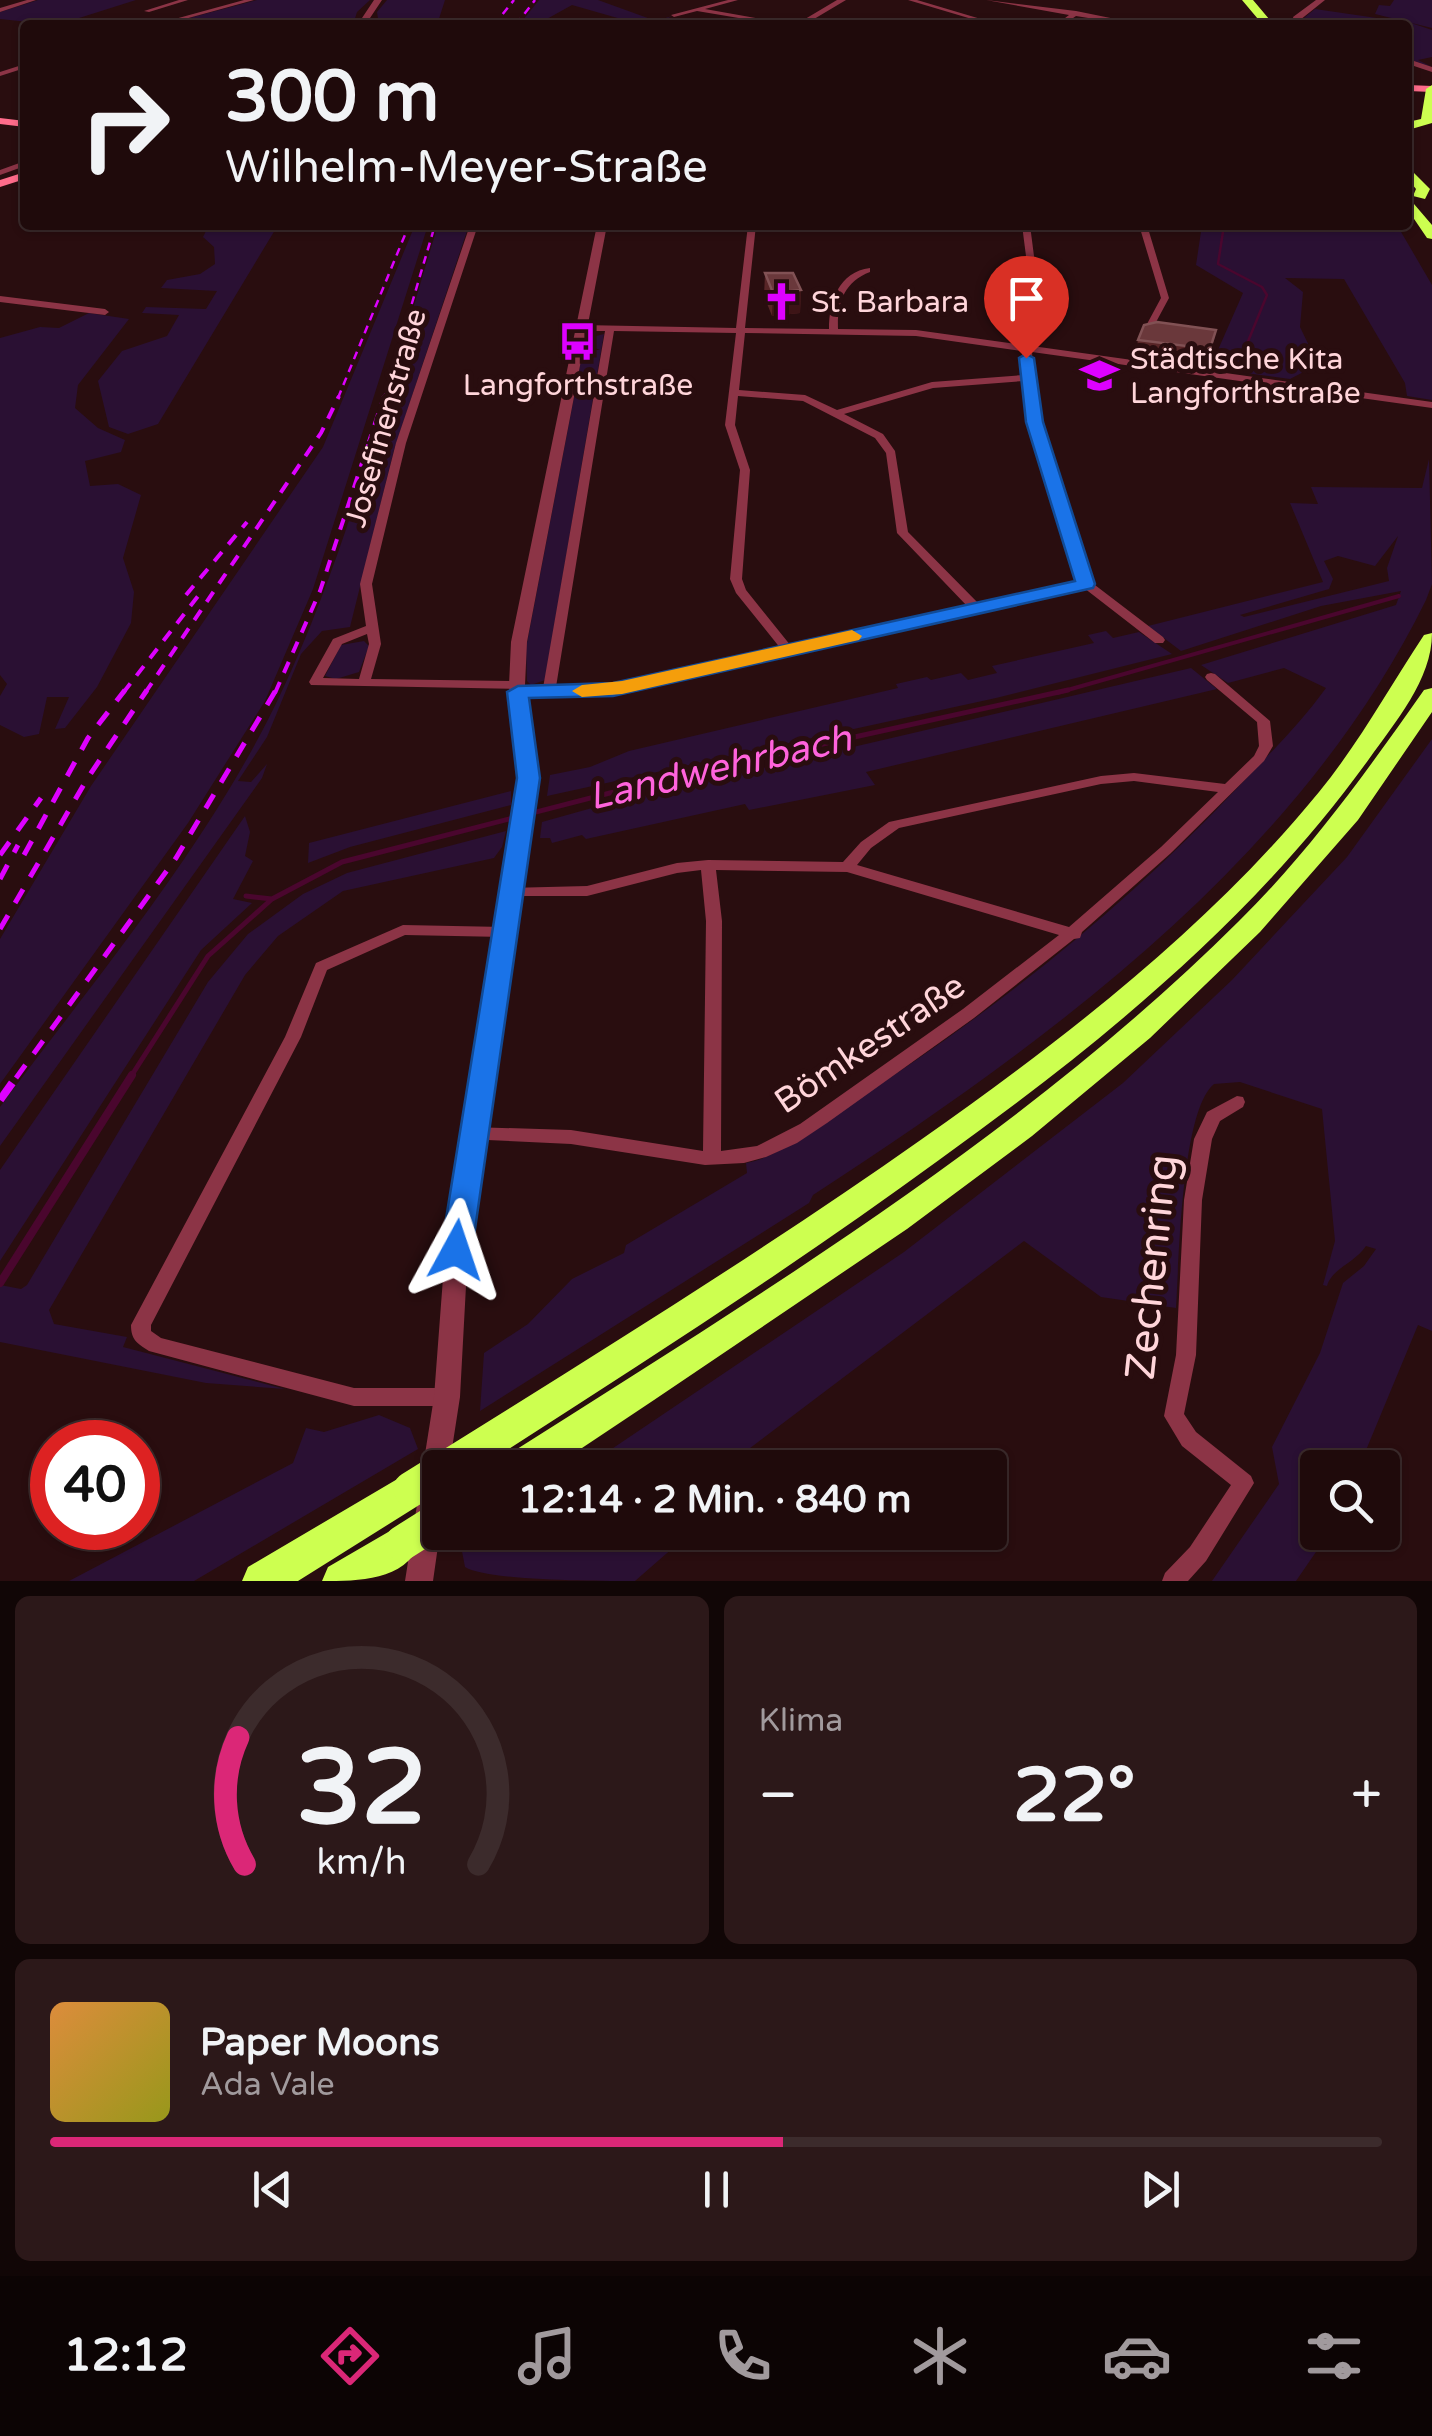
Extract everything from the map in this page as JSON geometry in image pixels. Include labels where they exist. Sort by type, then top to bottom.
[{"type":"highway","points":[[1236,0],[1253,20]]},
{"type":"highway","points":[[1247,0],[1265,20]]},
{"type":"highway","points":[[1412,125],[1427,121],[1432,90]]},
{"type":"highway","points":[[1412,176],[1423,189],[1414,198]]},
{"type":"highway","points":[[1414,198],[1432,211]]},
{"type":"highway","points":[[1414,198],[1432,235]]},
{"type":"highway","points":[[473,1450],[822,1228],[1090,1031],[1199,935],[1286,846],[1361,754],[1432,640]]},
{"type":"highway","points":[[547,1450],[742,1323],[925,1195],[1118,1048],[1211,964],[1305,867],[1386,766],[1432,695]]},
{"type":"highway","points":[[262,1581],[422,1482]]},
{"type":"highway","points":[[342,1581],[422,1530]]},
{"type":"street","points":[[0,10],[33,0]]},
{"type":"street","points":[[147,11],[185,0]]},
{"type":"street","points":[[175,20],[250,0]]},
{"type":"street","points":[[697,0],[712,4]]},
{"type":"street","points":[[674,14],[736,0]]},
{"type":"street","points":[[807,20],[842,0]]},
{"type":"street","points":[[910,0],[981,20]]},
{"type":"street","points":[[988,0],[1114,20]]},
{"type":"street","points":[[1296,20],[1321,0]]},
{"type":"street","points":[[694,9],[763,20]]},
{"type":"street","points":[[1066,20],[1076,13]]},
{"type":"street","points":[[0,74],[20,69]]},
{"type":"street","name":"Josefinenstraße","points":[[364,683],[376,644],[366,584],[401,443],[472,230]]},
{"type":"street","points":[[418,1581],[447,1396],[459,1212],[526,801],[529,762],[517,689],[519,642],[601,230]]},
{"type":"street","points":[[751,230],[730,432],[744,470],[738,585],[788,650]]},
{"type":"street","points":[[1027,230],[1035,295],[1028,378],[1035,422],[1086,584],[1160,640]]},
{"type":"street","points":[[1145,230],[1165,298],[1150,324]]},
{"type":"street","points":[[834,331],[832,311],[837,297],[855,275],[867,270]]},
{"type":"street","points":[[0,299],[105,312]]},
{"type":"street","points":[[582,328],[916,333],[1432,404]]},
{"type":"street","points":[[548,690],[610,328]]},
{"type":"street","points":[[838,412],[932,384],[1028,378]]},
{"type":"street","points":[[734,393],[797,396],[872,431],[888,446],[904,533],[976,608]]},
{"type":"street","points":[[374,628],[336,642],[315,682],[613,690],[1086,584]]},
{"type":"street","name":"Bömkestraße","points":[[471,1134],[581,1138],[712,1157],[748,1156],[782,1140],[926,1046],[1076,934],[1154,865],[1259,758],[1268,734],[1251,708],[1211,678]]},
{"type":"street","points":[[847,867],[866,845],[894,826],[1102,780],[1134,777],[1229,790]]},
{"type":"street","points":[[511,890],[587,890],[677,868],[708,865],[847,867],[1076,934]]},
{"type":"street","points":[[708,865],[714,921],[712,1157]]},
{"type":"street","points":[[447,1396],[354,1397],[326,1391],[156,1345],[141,1335],[141,1326],[292,1038],[321,967],[403,930],[504,932]]},
{"type":"street","name":"Zechenring","points":[[1173,1581],[1198,1554],[1244,1483],[1189,1439],[1174,1416],[1186,1355],[1193,1200],[1203,1139],[1213,1116],[1237,1102]]},
{"type":"shaded area","points":[[38,0],[136,0],[73,20],[0,19],[0,12]]},
{"type":"shaded area","points":[[257,0],[370,0],[355,20],[182,20]]},
{"type":"shaded area","points":[[387,0],[445,0],[439,20],[378,20],[377,12]]},
{"type":"shaded area","points":[[539,0],[598,0],[653,20],[624,20],[572,5],[545,20],[523,20]]},
{"type":"shaded area","points":[[1394,0],[1432,0],[1432,28],[1375,14],[1379,5],[1390,6]]},
{"type":"shaded area","points":[[1315,9],[1390,20],[1301,20]]},
{"type":"shaded area","points":[[1412,23],[1432,30],[1432,57],[1418,60],[1432,67],[1412,60]]},
{"type":"shaded area","points":[[206,230],[275,230],[158,424],[128,434],[109,427],[98,381],[122,351],[167,336],[179,315],[142,313],[146,307],[206,309],[217,291],[161,288],[167,280],[200,274],[215,264],[214,247],[203,237]]},
{"type":"shaded area","points":[[413,230],[426,230],[313,589],[265,701],[188,823],[0,1084],[0,939],[91,786],[323,447]]},
{"type":"shaded area","points":[[437,230],[467,230],[394,450],[350,627],[322,631],[301,654],[267,737],[238,781],[251,782],[267,764],[262,778],[0,1146],[0,1107],[187,855],[253,748],[306,637],[349,521]]},
{"type":"shaded area","points":[[1201,230],[1400,230],[1432,285],[1432,400],[1407,396],[1405,383],[1344,279],[1285,278],[1303,292],[1300,327],[1313,354],[1308,355],[1311,363],[1317,365],[1290,379],[1194,366],[1211,363],[1258,370],[1261,365],[1214,359],[1243,293],[1196,265]]},
{"type":"shaded area","points":[[89,313],[129,319],[78,385],[75,408],[98,428],[125,440],[121,452],[85,461],[90,486],[118,484],[141,495],[123,558],[134,592],[131,623],[97,687],[65,728],[55,729],[69,697],[47,697],[39,734],[24,737],[0,725],[0,696],[7,684],[0,675],[0,338],[40,327],[59,328]]},
{"type":"shaded area","points":[[604,334],[545,680],[531,685],[527,681],[526,648],[583,350],[600,350],[593,347],[596,336]]},
{"type":"shaded area","points":[[1429,459],[1432,584],[1426,600],[1373,694],[1310,781],[1238,862],[1160,937],[1077,1008],[990,1074],[813,1195],[809,1203],[480,1411],[484,1353],[528,1324],[572,1279],[624,1253],[626,1245],[747,1173],[746,1163],[797,1140],[951,1036],[1053,958],[1196,831],[1326,688],[1284,668],[1228,683],[1201,665],[1396,605],[1401,591],[1321,606],[1181,651],[1148,626],[1323,582],[1290,503],[1318,504],[1311,487],[1422,488]],"holes":[[[1398,536],[1387,568],[1389,581],[1240,615],[1329,589],[1333,579],[1324,561],[1338,556],[1375,566]]]},
{"type":"shaded area","points":[[1106,631],[1113,638],[1139,632],[1172,654],[996,698],[547,796],[550,775],[590,767],[629,751],[898,688],[896,684],[927,677],[931,680],[961,673],[968,680],[997,673],[992,666],[1094,643],[1088,635]]},
{"type":"shaded area","points":[[364,641],[369,646],[359,672],[336,679],[325,676],[341,645]]},
{"type":"shaded area","points":[[1191,668],[1217,689],[866,772],[875,785],[749,810],[745,804],[586,839],[582,835],[552,843],[550,838],[540,838],[542,822],[592,808]]},
{"type":"shaded area","points":[[1432,739],[1432,1331],[1418,1325],[1366,1450],[1300,1450],[1300,1550],[1317,1550],[1296,1581],[1212,1581],[1279,1484],[1272,1447],[1320,1353],[1343,1283],[1364,1266],[1376,1249],[1366,1246],[1327,1286],[1323,1285],[1335,1241],[1322,1109],[1240,1082],[1214,1084],[1203,1100],[1195,1124],[1184,1189],[1176,1308],[1101,1297],[1024,1241],[747,1450],[610,1450],[904,1252],[1123,1083],[1232,980],[1347,857]]},
{"type":"shaded area","points":[[511,791],[511,805],[350,847],[308,863],[309,843]]},
{"type":"shaded area","points":[[245,816],[250,832],[245,856],[253,861],[233,899],[252,903],[201,950],[0,1261],[0,1170]]},
{"type":"shaded area","points":[[506,831],[494,858],[343,891],[278,936],[245,975],[49,1310],[54,1324],[127,1337],[123,1347],[285,1389],[206,1383],[0,1342],[0,1285],[21,1289],[27,1285],[208,982],[248,934],[303,894],[347,873]]},
{"type":"shaded area","points":[[379,1415],[410,1428],[418,1449],[194,1581],[69,1581],[128,1550],[160,1550],[160,1533],[293,1463],[306,1428],[324,1432]]},
{"type":"shaded area","points":[[462,1550],[671,1550],[635,1581],[519,1578],[465,1567]]},
{"type":"building","points":[[765,273],[793,273],[801,290],[773,293]]},
{"type":"building","points":[[1157,322],[1216,330],[1210,349],[1138,340],[1144,325]]},
{"type":"waterway","points":[[1223,230],[1218,264],[1262,287],[1267,295],[1242,356]]},
{"type":"waterway","name":"Landwehrbach","points":[[1066,690],[1399,596]]},
{"type":"waterway","name":"Landwehrbach","points":[[272,899],[342,862],[668,778],[1066,690]]},
{"type":"waterway","name":"Landwehrbach","points":[[1057,693],[1066,690]]},
{"type":"waterway","points":[[246,896],[272,899]]},
{"type":"waterway","name":"Landwehrbach","points":[[130,1078],[208,956],[272,899]]},
{"type":"waterway","name":"Landwehrbach","points":[[0,1283],[132,1075]]},
{"type":"railway","points":[[498,20],[514,0]]},
{"type":"railway","points":[[520,20],[535,0]]},
{"type":"railway","points":[[338,398],[407,230]]},
{"type":"railway","points":[[384,398],[434,230]]},
{"type":"railway","points":[[145,693],[321,433],[339,396]]},
{"type":"railway","points":[[275,693],[320,591],[384,396]]},
{"type":"railway","points":[[186,595],[247,522]]},
{"type":"railway","points":[[123,693],[202,591]]},
{"type":"railway","points":[[24,855],[88,738],[125,690]]},
{"type":"railway","points":[[0,929],[87,779],[147,690]]},
{"type":"railway","points":[[16,1078],[176,858],[276,690]]},
{"type":"railway","points":[[0,855],[41,798]]},
{"type":"railway","points":[[0,879],[18,845]]},
{"type":"railway","points":[[0,1100],[18,1075]]},
{"type":"slow traffic","points":[[582,691],[622,688],[852,636]]},
{"type":"place","name":"St. Barbara","points":[[781,302]]},
{"type":"place","name":"Langforthstraße","points":[[578,341]]},
{"type":"place","name":"Städtische Kita Langforthstraße","points":[[1100,376]]},
{"type":"route","points":[[456,1250],[529,778],[528,746],[518,692],[613,690],[1086,584],[1035,422],[1026,358]]}]
